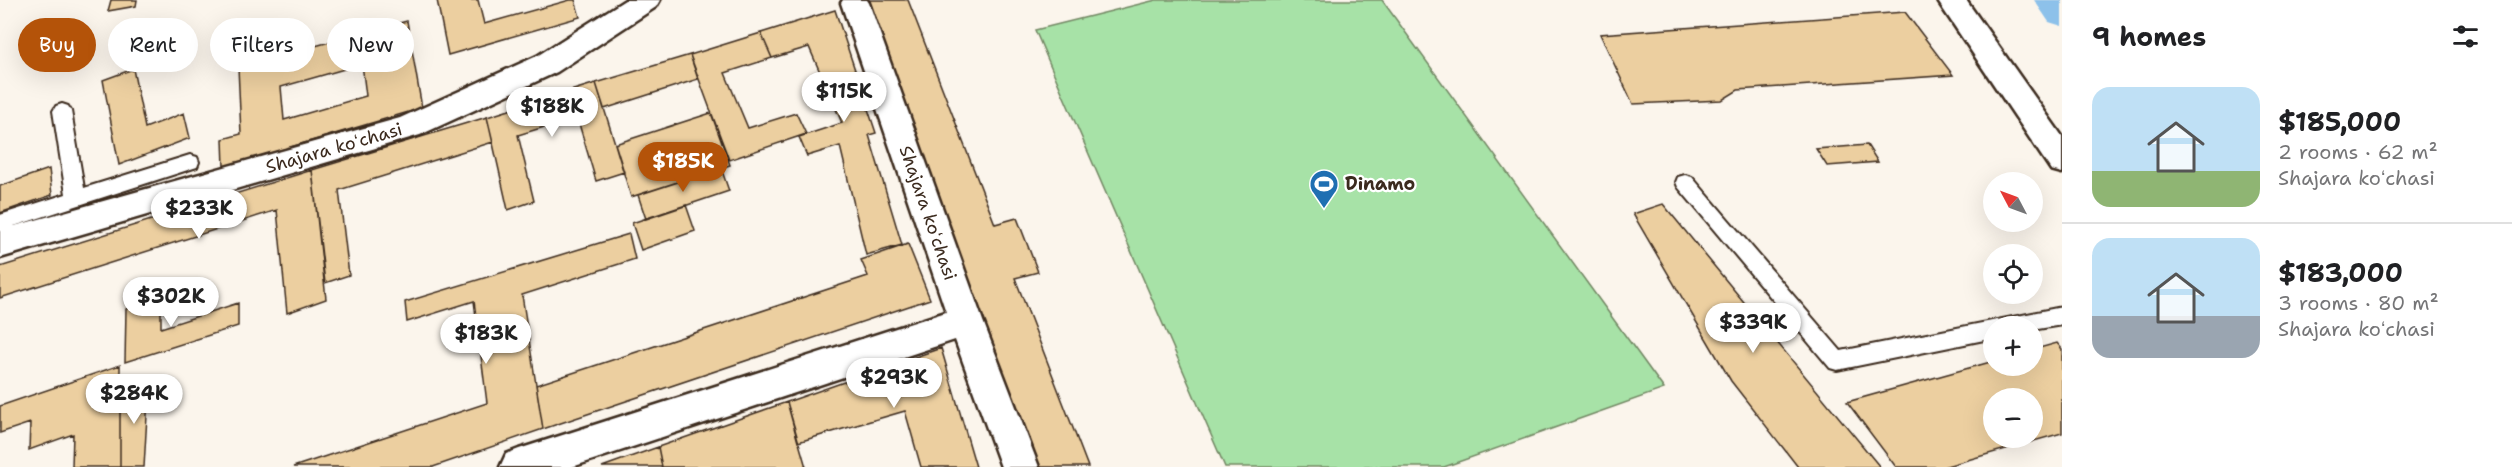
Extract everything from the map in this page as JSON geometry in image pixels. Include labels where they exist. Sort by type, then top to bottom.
[{"type":"street","name":"Shajara koʻchasi","points":[[1,244],[409,127],[547,64],[646,0]]},
{"type":"street","points":[[1951,0],[2062,161]]},
{"type":"street","name":"Shajara koʻchasi","points":[[855,3],[966,321],[1020,467]]},
{"type":"street","points":[[519,467],[966,321]]},
{"type":"lane","points":[[62,111],[76,199]]},
{"type":"lane","points":[[1,244],[5,221],[190,162]]},
{"type":"lane","points":[[1684,182],[1837,361],[1983,331]]},
{"type":"lane","points":[[2043,319],[2062,316]]},
{"type":"green space","name":"Dinamo","points":[[1156,0],[1382,0],[1664,389],[1444,467],[1225,467],[1035,30]]},
{"type":"building","points":[[111,0],[137,0],[136,6],[108,11]]},
{"type":"building","points":[[437,0],[478,0],[484,24],[570,0],[575,0],[580,17],[448,55]]},
{"type":"building","points":[[865,0],[908,0],[995,224],[1017,218],[1038,272],[1015,278],[1088,467],[1031,467]]},
{"type":"building","points":[[835,10],[876,133],[869,135],[902,245],[866,255],[840,146],[807,156],[799,137],[842,123],[809,47],[772,58],[761,33]]},
{"type":"building","points":[[1905,12],[1953,75],[1738,90],[1722,100],[1633,104],[1600,34]]},
{"type":"building","points":[[761,33],[772,58],[725,73],[748,128],[796,113],[806,134],[729,160],[690,55]]},
{"type":"building","points":[[327,43],[327,72],[334,72],[281,87],[284,120],[366,96],[363,72],[414,72],[414,62],[422,108],[224,167],[223,139],[241,134],[238,72],[315,72],[315,46]]},
{"type":"building","points":[[690,55],[698,79],[604,109],[596,83]]},
{"type":"building","points":[[125,72],[134,72],[145,128],[184,113],[190,138],[119,165],[103,80]]},
{"type":"building","points":[[596,83],[624,172],[596,181],[577,117],[518,135],[534,201],[508,210],[487,117]]},
{"type":"building","points":[[711,113],[730,165],[631,197],[615,144]]},
{"type":"building","points":[[487,117],[493,142],[339,190],[349,275],[325,283],[312,170]]},
{"type":"building","points":[[1867,145],[1878,162],[1827,166],[1816,149]]},
{"type":"building","points":[[721,168],[729,191],[646,219],[638,195]]},
{"type":"building","points":[[49,169],[52,195],[0,213],[0,186]]},
{"type":"building","points":[[312,170],[326,299],[287,313],[277,210],[0,298],[0,267]]},
{"type":"building","points":[[1663,204],[1880,467],[1798,467],[1731,381],[1633,214]]},
{"type":"building","points":[[686,205],[695,231],[641,250],[632,223]]},
{"type":"building","points":[[629,234],[635,259],[522,295],[543,429],[433,467],[293,467],[487,403],[474,301],[407,322],[405,302]]},
{"type":"building","points":[[908,244],[930,299],[543,429],[536,385],[868,276],[861,260]]},
{"type":"building","points":[[161,298],[161,328],[238,303],[238,326],[125,362],[126,309]]},
{"type":"building","points":[[2057,343],[2062,349],[2062,433],[2043,438],[2043,388],[1983,388],[1983,448],[2010,448],[1943,467],[1896,467],[1847,402],[1983,364],[1983,376],[2043,376],[2043,347]]},
{"type":"building","points":[[941,348],[976,467],[921,467],[905,411],[798,442],[787,402]]},
{"type":"building","points":[[120,365],[120,467],[72,467],[73,434],[29,450],[30,423],[0,433],[0,406]]},
{"type":"building","points":[[149,381],[144,467],[120,467],[120,390]]},
{"type":"building","points":[[787,402],[806,467],[662,467],[658,447]]},
{"type":"building","points":[[658,447],[662,467],[602,467]]},
{"type":"waterway","points":[[2052,0],[2062,13]]},
{"type":"place","name":"Dinamo","points":[[1324,210]]}]
